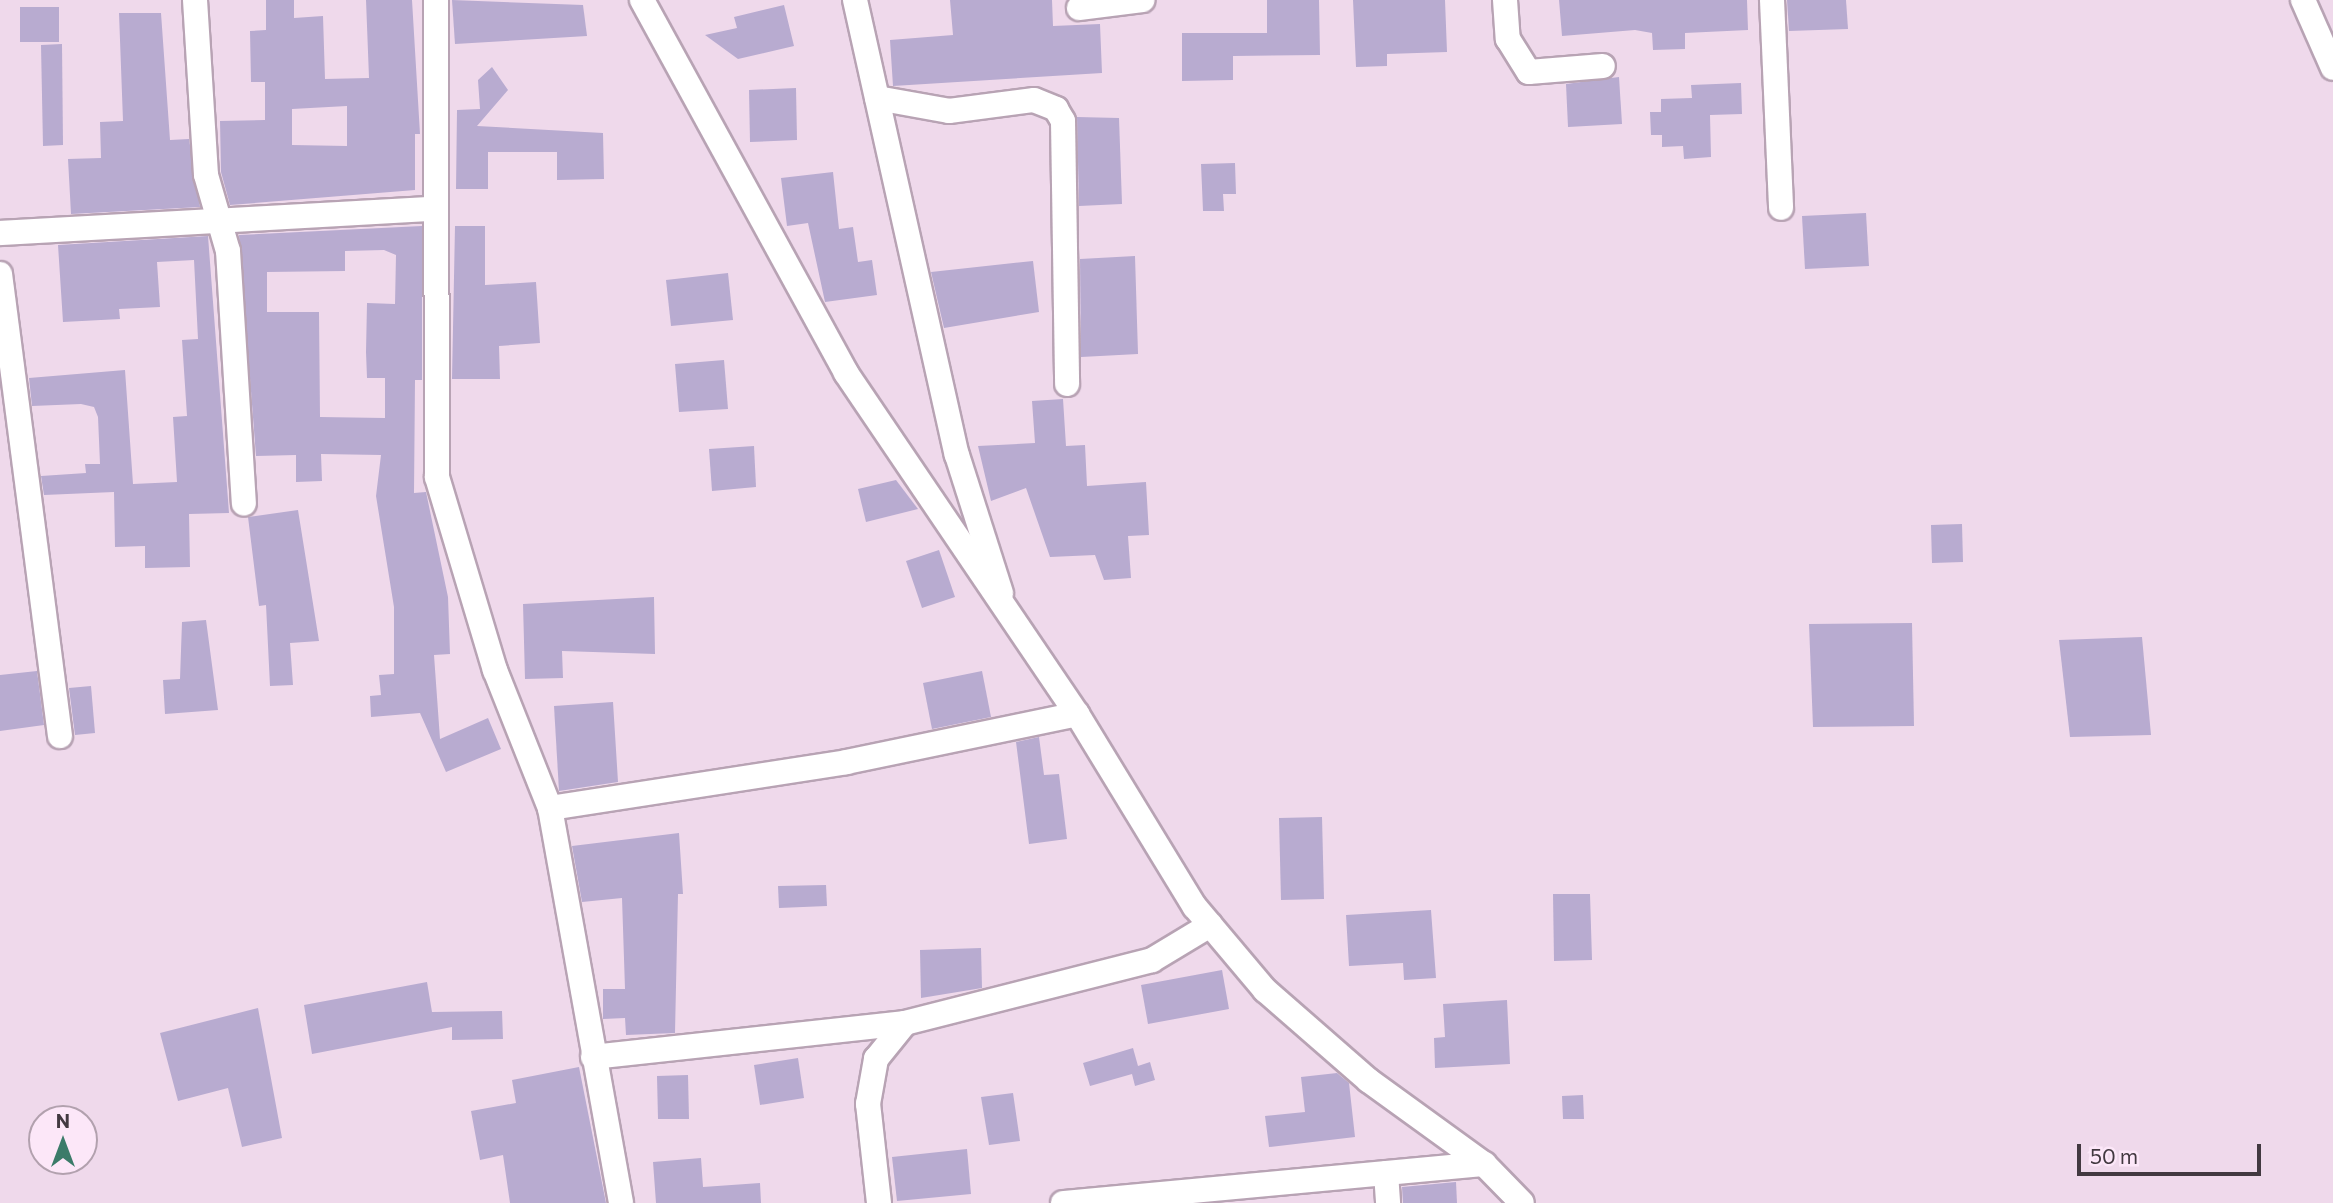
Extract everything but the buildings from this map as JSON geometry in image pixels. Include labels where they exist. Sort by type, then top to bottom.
[{"type":"street","points":[[195,0],[206,175],[228,251],[244,503]]},
{"type":"street","points":[[436,0],[434,209],[437,477],[495,670],[550,808],[621,1203]]},
{"type":"street","points":[[642,0],[846,373],[1077,714],[1210,925],[1265,990],[1357,1071],[1484,1164],[1522,1203]]},
{"type":"street","points":[[855,0],[957,455],[999,575],[1002,604]]},
{"type":"street","points":[[1079,8],[1142,0]]},
{"type":"street","points":[[1505,0],[1508,39],[1529,72],[1603,66]]},
{"type":"street","points":[[1772,0],[1781,208]]},
{"type":"street","points":[[2303,0],[2333,68]]},
{"type":"street","points":[[877,99],[949,111],[1034,100],[1056,109],[1063,121],[1067,384]]},
{"type":"street","points":[[0,233],[434,209]]},
{"type":"street","points":[[0,274],[60,736]]},
{"type":"street","points":[[550,808],[846,762],[1077,714]]},
{"type":"street","points":[[593,1057],[905,1023],[1152,960],[1210,925]]},
{"type":"street","points":[[879,1203],[868,1104],[876,1059],[905,1023]]},
{"type":"street","points":[[1063,1203],[1205,1197],[1386,1173],[1484,1164]]},
{"type":"street","points":[[1386,1173],[1388,1203]]}]
